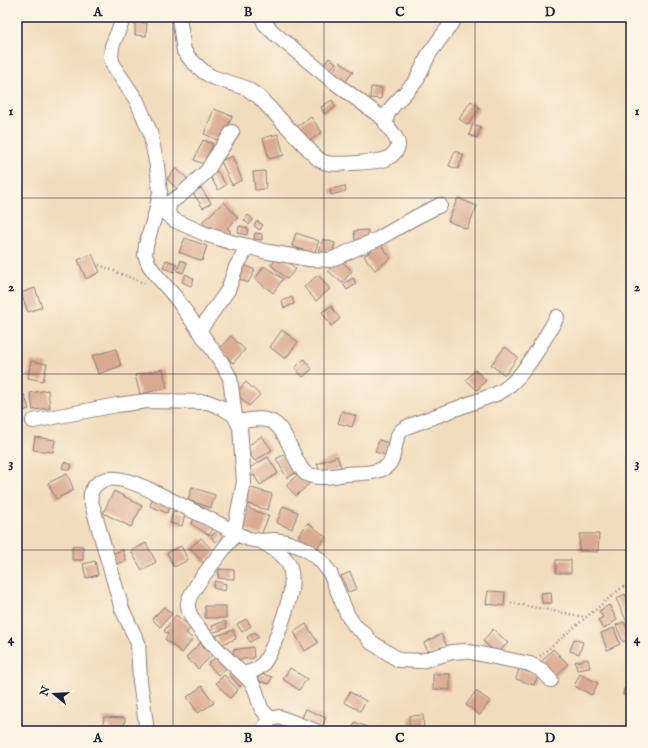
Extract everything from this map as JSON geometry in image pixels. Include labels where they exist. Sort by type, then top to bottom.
[{"type":"street","points":[[124,17],[112,46],[111,57],[114,67],[137,101],[150,132],[157,166],[160,192],[149,232],[145,255],[149,265],[176,298],[230,378],[236,420]]},
{"type":"street","points":[[179,17],[184,51],[191,60],[212,77],[246,88],[259,97],[316,157],[323,162],[373,162],[385,160],[391,157],[398,146],[397,140],[386,124],[385,120],[334,82],[275,34],[265,24],[262,17]]},
{"type":"street","points":[[385,120],[392,107],[416,81],[429,54],[456,17]]},
{"type":"street","points":[[168,215],[169,203],[181,195],[208,171],[232,132]]},
{"type":"street","points":[[157,206],[174,220],[205,234],[263,251],[309,259],[330,260],[378,239],[440,205]]},
{"type":"street","points":[[199,331],[228,290],[236,267],[248,246]]},
{"type":"street","points":[[236,420],[261,418],[270,420],[278,425],[286,436],[301,468],[312,476],[341,475],[379,470],[387,466],[394,453],[397,438],[401,431],[409,426],[496,394],[508,388],[536,352],[557,318]]},
{"type":"street","points":[[33,421],[117,405],[147,402],[208,402],[223,408],[236,420],[240,427],[244,482],[235,533],[197,586],[188,602],[188,609],[203,633],[226,659],[252,683],[257,690],[260,706],[270,719]]},
{"type":"street","points":[[144,731],[146,724],[140,681],[138,643],[122,609],[90,494],[92,489],[100,481],[109,478],[136,484],[249,539],[286,542],[303,548],[313,554],[321,561],[330,573],[348,616],[355,626],[365,634],[371,642],[399,660],[421,661],[452,652],[465,651],[530,664],[543,671],[551,680]]},
{"type":"street","points":[[243,674],[259,668],[267,658],[283,620],[291,589],[290,566],[286,559],[261,541]]},
{"type":"street","points":[[261,731],[270,719],[279,717],[316,731]]},
{"type":"path","points":[[99,265],[147,284]]},
{"type":"path","points":[[530,664],[626,584]]},
{"type":"path","points":[[511,603],[586,617]]},
{"type":"building","points":[[135,22],[147,23],[146,36],[135,35]]},
{"type":"building","points":[[329,58],[336,63],[329,71],[323,66]]},
{"type":"building","points":[[340,62],[353,72],[345,82],[332,72]]},
{"type":"building","points":[[371,87],[382,88],[381,99],[370,98]]},
{"type":"building","points":[[332,100],[336,107],[324,114],[321,107]]},
{"type":"building","points":[[471,101],[480,108],[468,125],[459,119]]},
{"type":"building","points":[[214,109],[232,116],[222,142],[204,134]]},
{"type":"building","points":[[311,117],[322,132],[308,142],[297,127]]},
{"type":"building","points":[[473,124],[481,127],[477,138],[469,135]]},
{"type":"building","points":[[278,134],[284,155],[269,159],[263,138]]},
{"type":"building","points":[[203,140],[213,144],[204,164],[194,160]]},
{"type":"building","points":[[455,151],[464,155],[458,169],[449,166]]},
{"type":"building","points":[[232,156],[242,180],[232,185],[221,161]]},
{"type":"building","points":[[176,168],[189,180],[179,191],[167,179]]},
{"type":"building","points":[[217,171],[226,185],[218,190],[210,176]]},
{"type":"building","points":[[265,171],[266,189],[255,190],[253,172]]},
{"type":"building","points":[[345,186],[346,191],[331,195],[330,189]]},
{"type":"building","points":[[201,188],[211,203],[203,208],[193,193]]},
{"type":"building","points":[[458,198],[477,206],[467,229],[448,221]]},
{"type":"building","points":[[224,202],[238,218],[227,228],[231,232],[225,236],[219,235],[211,226],[208,229],[202,222]]},
{"type":"building","points":[[248,215],[253,220],[249,225],[244,220]]},
{"type":"building","points":[[257,221],[263,225],[260,230],[254,226]]},
{"type":"building","points":[[239,226],[248,228],[247,235],[238,233]]},
{"type":"building","points":[[368,230],[368,241],[355,242],[354,231]]},
{"type":"building","points":[[255,233],[262,234],[262,240],[254,239]]},
{"type":"building","points":[[296,233],[319,241],[314,254],[292,246]]},
{"type":"building","points":[[185,238],[207,246],[202,261],[179,252]]},
{"type":"building","points":[[323,239],[335,243],[332,255],[319,251]]},
{"type":"building","points":[[380,244],[391,258],[375,270],[364,256]]},
{"type":"building","points":[[92,254],[100,272],[86,279],[78,260]]},
{"type":"building","points":[[280,255],[296,269],[287,279],[271,265]]},
{"type":"building","points":[[338,258],[352,271],[342,283],[328,271]]},
{"type":"building","points":[[166,260],[177,264],[174,272],[163,268]]},
{"type":"building","points":[[181,260],[187,263],[183,273],[177,271]]},
{"type":"building","points":[[242,264],[255,270],[248,283],[235,277]]},
{"type":"building","points":[[264,266],[283,279],[273,293],[255,279]]},
{"type":"building","points":[[186,274],[194,279],[191,286],[182,282]]},
{"type":"building","points":[[318,275],[330,289],[316,301],[304,287]]},
{"type":"building","points":[[353,278],[356,284],[347,290],[343,284]]},
{"type":"building","points":[[35,288],[42,307],[28,312],[21,293]]},
{"type":"building","points":[[292,297],[294,304],[284,308],[282,301]]},
{"type":"building","points":[[331,306],[340,319],[331,326],[322,312]]},
{"type":"building","points":[[282,330],[298,342],[285,359],[270,347]]},
{"type":"building","points":[[231,336],[245,350],[233,363],[219,349]]},
{"type":"building","points":[[505,347],[518,357],[505,375],[491,365]]},
{"type":"building","points":[[116,349],[121,366],[98,374],[92,356]]},
{"type":"building","points":[[304,359],[312,369],[303,377],[295,368]]},
{"type":"building","points":[[31,361],[47,364],[43,381],[28,378]]},
{"type":"building","points":[[163,369],[167,388],[140,394],[135,375]]},
{"type":"building","points":[[475,370],[486,380],[477,390],[466,380]]},
{"type":"building","points":[[246,382],[260,395],[249,406],[236,393]]},
{"type":"building","points":[[48,390],[50,408],[33,410],[30,393]]},
{"type":"building","points":[[24,394],[29,409],[17,413],[17,396]]},
{"type":"building","points":[[342,411],[356,416],[352,427],[338,423]]},
{"type":"building","points":[[262,436],[272,450],[255,461],[245,448]]},
{"type":"building","points":[[35,437],[55,440],[53,452],[33,450]]},
{"type":"building","points":[[379,440],[390,443],[386,455],[375,452]]},
{"type":"building","points":[[287,453],[297,472],[287,478],[276,459]]},
{"type":"building","points":[[337,456],[341,467],[321,474],[317,464]]},
{"type":"building","points":[[268,457],[278,473],[260,485],[254,475],[250,477],[246,470]]},
{"type":"building","points":[[64,462],[72,465],[70,470],[62,468]]},
{"type":"building","points":[[301,472],[311,482],[296,496],[286,485]]},
{"type":"building","points":[[67,474],[74,490],[56,499],[48,483]]},
{"type":"building","points":[[192,487],[215,495],[211,508],[188,500]]},
{"type":"building","points":[[248,487],[272,494],[268,510],[244,503]]},
{"type":"building","points":[[114,491],[142,506],[131,527],[103,513]]},
{"type":"building","points":[[153,497],[171,504],[167,513],[150,506]]},
{"type":"building","points":[[283,506],[298,512],[292,529],[277,523]]},
{"type":"building","points":[[245,507],[269,516],[261,535],[237,526]]},
{"type":"building","points":[[173,511],[185,514],[182,526],[170,523]]},
{"type":"building","points":[[196,516],[214,527],[209,535],[191,524]]},
{"type":"building","points":[[308,523],[326,537],[315,550],[298,536]]},
{"type":"building","points":[[218,531],[222,537],[215,542],[211,536]]},
{"type":"building","points":[[580,534],[599,534],[598,552],[579,551]]},
{"type":"building","points":[[201,538],[215,553],[203,563],[190,548]]},
{"type":"building","points":[[146,543],[156,562],[142,570],[131,551]]},
{"type":"building","points":[[72,546],[83,546],[83,560],[72,560]]},
{"type":"building","points":[[181,546],[188,560],[174,567],[167,553]]},
{"type":"building","points":[[123,550],[126,561],[116,564],[113,553]]},
{"type":"building","points":[[556,560],[571,560],[571,573],[556,573]]},
{"type":"building","points":[[95,561],[98,575],[86,578],[83,564]]},
{"type":"building","points":[[219,569],[234,570],[234,579],[218,578]]},
{"type":"building","points":[[350,572],[357,589],[348,592],[341,576]]},
{"type":"building","points":[[215,581],[226,584],[225,591],[213,588]]},
{"type":"building","points":[[488,591],[505,592],[504,606],[486,604]]},
{"type":"building","points":[[551,592],[552,603],[542,603],[541,593]]},
{"type":"building","points":[[625,594],[631,607],[631,630],[616,599]]},
{"type":"building","points":[[609,605],[617,620],[603,629],[598,620],[603,617],[599,611]]},
{"type":"building","points":[[205,606],[226,606],[226,618],[205,618]]},
{"type":"building","points":[[164,607],[172,614],[160,627],[152,619]]},
{"type":"building","points":[[176,615],[191,627],[186,633],[193,639],[182,653],[165,639],[168,634],[164,631]]},
{"type":"building","points":[[246,619],[251,626],[242,632],[237,624]]},
{"type":"building","points":[[225,621],[227,628],[214,632],[212,626]]},
{"type":"building","points":[[624,622],[631,638],[623,642],[616,625]]},
{"type":"building","points":[[306,624],[318,643],[305,651],[294,632]]},
{"type":"building","points":[[614,628],[620,644],[607,650],[601,633]]},
{"type":"building","points":[[493,629],[508,643],[497,654],[483,641]]},
{"type":"building","points":[[233,630],[236,639],[219,645],[216,636]]},
{"type":"building","points":[[255,632],[259,637],[250,642],[247,637]]},
{"type":"building","points":[[441,634],[447,646],[430,655],[424,643]]},
{"type":"building","points":[[574,639],[583,642],[579,654],[570,651]]},
{"type":"building","points":[[200,643],[212,655],[198,669],[186,657]]},
{"type":"building","points":[[253,647],[254,658],[234,660],[233,650]]},
{"type":"building","points":[[553,649],[568,664],[556,677],[541,662]]},
{"type":"building","points":[[218,655],[228,667],[218,675],[208,664]]},
{"type":"building","points":[[588,659],[590,668],[577,670],[575,662]]},
{"type":"building","points":[[290,668],[307,679],[299,690],[283,679]]},
{"type":"building","points":[[519,669],[538,675],[534,685],[516,679]]},
{"type":"building","points":[[233,670],[245,682],[240,687],[229,674]]},
{"type":"building","points":[[259,673],[272,677],[269,684],[256,680]]},
{"type":"building","points":[[433,674],[450,674],[450,690],[433,689]]},
{"type":"building","points":[[580,674],[598,683],[592,695],[574,686]]},
{"type":"building","points":[[224,675],[238,690],[230,698],[216,683]]},
{"type":"building","points":[[202,686],[214,703],[198,713],[187,697]]},
{"type":"building","points":[[624,689],[631,691],[630,697],[623,695]]},
{"type":"building","points":[[476,691],[490,701],[480,715],[466,705]]},
{"type":"building","points":[[350,692],[366,701],[360,711],[344,702]]},
{"type":"building","points":[[306,709],[326,718],[321,729],[301,720]]},
{"type":"building","points":[[423,715],[424,731],[409,731],[409,716]]},
{"type":"building","points":[[104,717],[125,718],[124,731],[110,731],[111,726],[103,725]]},
{"type":"building","points":[[272,722],[292,731],[268,731]]},
{"type":"building","points":[[355,722],[376,731],[351,731]]}]
